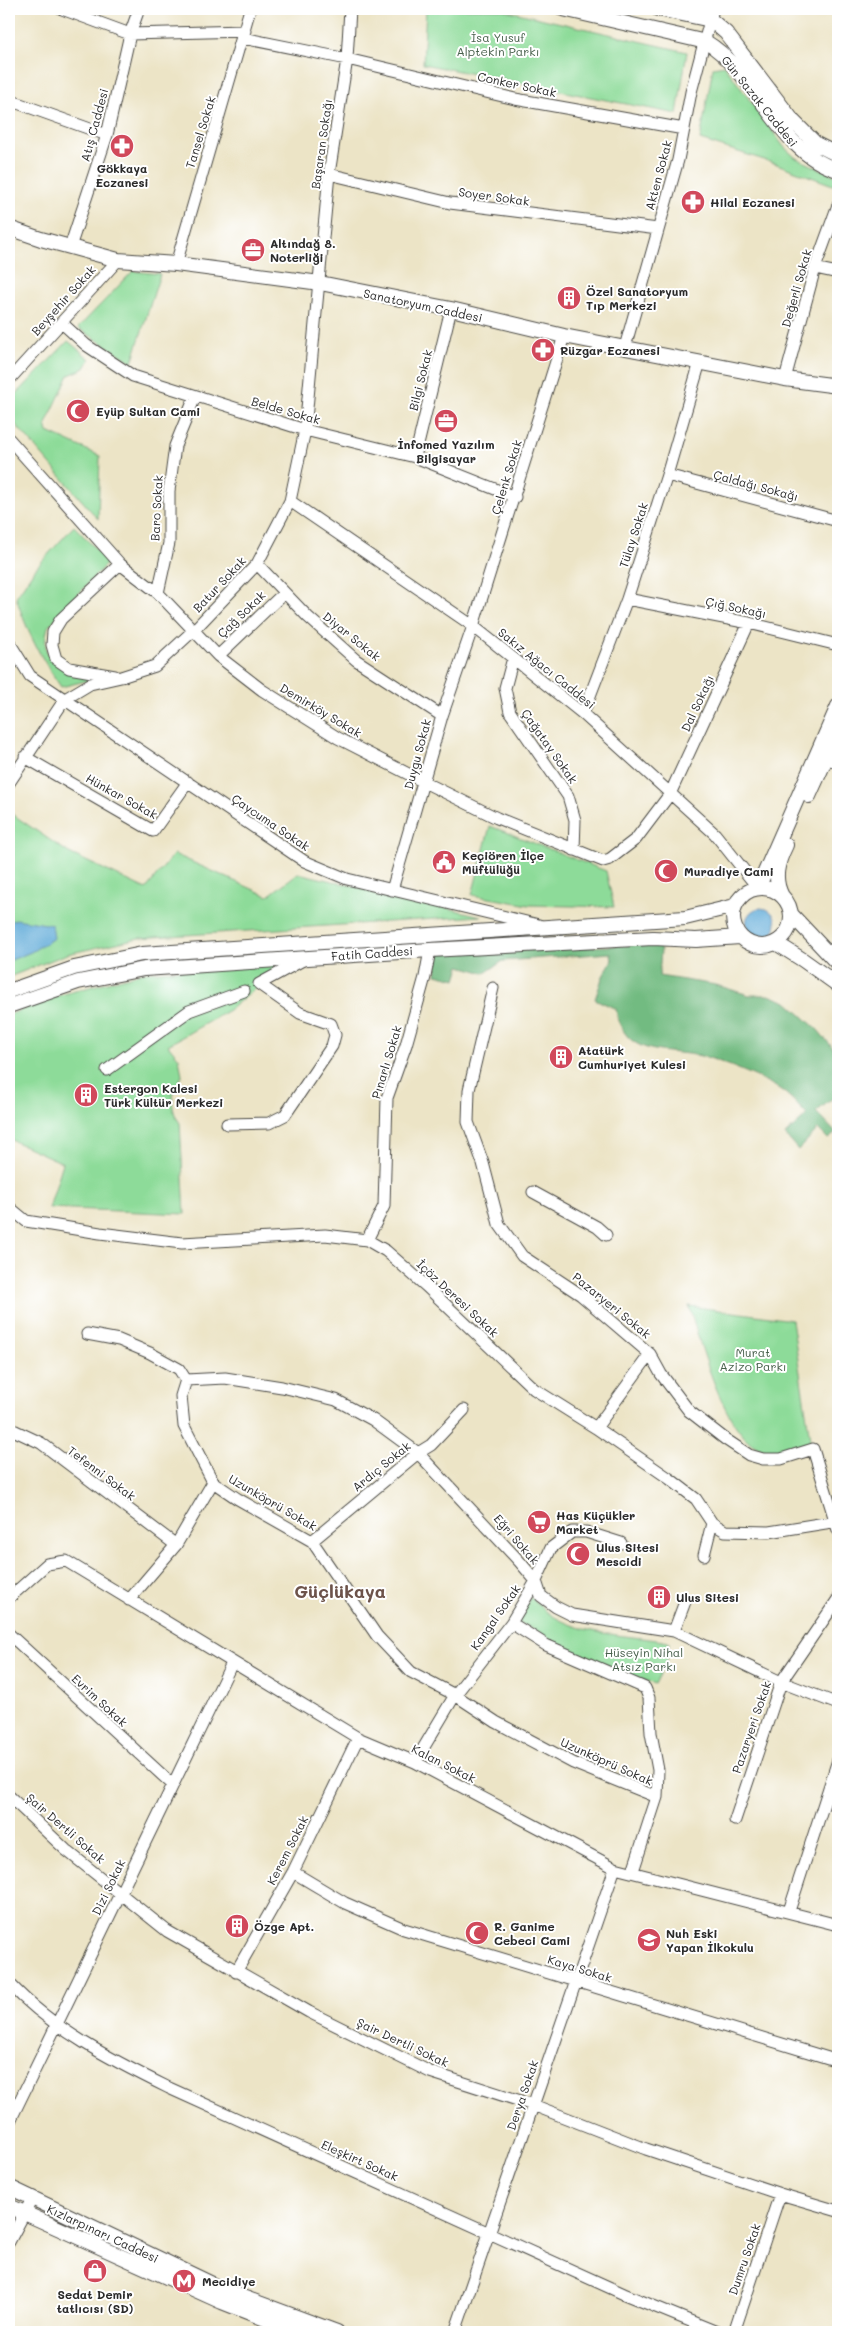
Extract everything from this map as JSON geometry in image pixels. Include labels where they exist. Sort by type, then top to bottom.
[{"type":"main road","name":"Gün Sazak Caddesi","points":[[563,9],[706,42],[719,50],[725,57],[768,108],[792,143],[822,165],[838,170]]},
{"type":"main road","points":[[658,9],[712,14]]},
{"type":"main road","name":"Gün Sazak Caddesi","points":[[712,14],[793,121],[816,144],[838,155]]},
{"type":"main road","name":"Sanatoryum Caddesi","points":[[9,228],[118,260],[176,264],[320,283],[452,310],[564,336],[785,379],[838,386]]},
{"type":"main road","points":[[758,888],[838,706]]},
{"type":"main road","points":[[782,896],[776,883],[783,851],[833,760],[838,732]]},
{"type":"main road","points":[[758,888],[771,890],[782,896],[787,901],[791,914],[788,931],[776,943],[766,946],[747,943],[740,936],[733,922],[735,906],[744,895],[758,888]]},
{"type":"main road","name":"Fatih Caddesi","points":[[9,991],[74,968],[142,954],[685,918],[735,906]]},
{"type":"main road","points":[[791,914],[833,949],[838,964]]},
{"type":"main road","name":"Fatih Caddesi","points":[[9,1006],[78,982],[144,969],[430,950],[653,938],[696,940],[740,936]]},
{"type":"main road","points":[[776,943],[838,986]]},
{"type":"main road","name":"Kızlarpınarı Caddesi","points":[[9,2187],[229,2292],[337,2332]]},
{"type":"main road","name":"Kızlarpınarı Caddesi","points":[[9,2206],[222,2302],[298,2332]]},
{"type":"street","points":[[62,9],[130,34]]},
{"type":"street","name":"Atış Caddesi","points":[[70,247],[108,135],[130,34],[139,9]]},
{"type":"street","name":"Tansel Sokak","points":[[176,264],[250,9]]},
{"type":"street","name":"Başaran Sokağı","points":[[320,283],[329,174],[347,59],[350,9]]},
{"type":"street","name":"Akten Sokak","points":[[625,347],[678,160],[691,92],[712,14]]},
{"type":"street","name":"Conker Sokak","points":[[130,34],[244,35],[515,99],[684,129]]},
{"type":"street","points":[[9,100],[108,135]]},
{"type":"street","name":"Soyer Sokak","points":[[329,174],[450,204],[558,219],[658,229]]},
{"type":"street","name":"Değerli Sokak","points":[[785,379],[815,268],[838,205]]},
{"type":"street","name":"Beyşehir Sokak","points":[[9,380],[118,260]]},
{"type":"street","points":[[815,268],[838,273]]},
{"type":"street","name":"Batur Sokak","points":[[120,564],[61,619],[53,632],[52,645],[56,659],[69,668],[121,677],[155,666],[194,630],[257,564],[290,501],[305,430],[320,283]]},
{"type":"street","name":"Bilgi Sokak","points":[[414,457],[452,310]]},
{"type":"street","name":"Belde Sokak","points":[[62,323],[86,345],[133,376],[305,430],[414,457],[515,497]]},
{"type":"street","name":"Çelenk Sokak","points":[[473,626],[564,336]]},
{"type":"street","name":"Tülay Sokak","points":[[583,714],[627,599],[667,475],[700,362]]},
{"type":"street","name":"Baro Sokak","points":[[158,593],[169,543],[169,491],[175,446],[195,397]]},
{"type":"street","name":"Demirköy Sokak","points":[[9,439],[120,564],[158,593],[218,656],[262,690],[338,738],[497,818],[603,861],[610,859],[636,839],[670,794]]},
{"type":"street","name":"Çaldağı Sokağı","points":[[667,475],[838,521]]},
{"type":"street","name":"Sakız Ağacı Caddesi","points":[[290,501],[473,626],[583,714],[715,834],[758,888]]},
{"type":"street","name":"Diyar Sokak","points":[[257,564],[308,617],[356,660],[442,716]]},
{"type":"street","name":"Çağ Sokak","points":[[218,656],[284,593]]},
{"type":"street","name":"Çığ Sokağı","points":[[627,599],[749,623],[838,645]]},
{"type":"street","name":"Dal Sokağı","points":[[670,794],[749,623]]},
{"type":"street","name":"Duygu Sokak","points":[[392,890],[442,716],[473,626]]},
{"type":"street","name":"Çaycuma Sokak","points":[[9,642],[30,676],[304,861],[347,879],[545,927]]},
{"type":"street","name":"Çağatay Sokak","points":[[513,658],[505,688],[510,712],[568,796],[575,820],[574,850]]},
{"type":"street","points":[[9,783],[65,699],[90,684],[121,677]]},
{"type":"street","name":"Hünkar Sokak","points":[[25,758],[153,831],[188,782]]},
{"type":"street","name":"Pınarlı Sokak","points":[[368,1240],[384,1206],[387,1098],[406,1045],[425,977],[430,950]]},
{"type":"street","points":[[227,1124],[269,1123],[285,1115],[332,1046],[335,1035],[331,1024],[300,1012],[259,984],[306,958]]},
{"type":"street","name":"Pazaryeri Sokak","points":[[493,988],[470,1090],[468,1122],[484,1163],[499,1224],[522,1256],[581,1295],[650,1354],[661,1374],[689,1411],[725,1439],[749,1454],[763,1459],[780,1459],[813,1449],[838,1524]]},
{"type":"street","points":[[107,1070],[189,1011],[244,991]]},
{"type":"street","points":[[533,1192],[597,1228],[606,1236]]},
{"type":"street","name":"İçöz Deresi Sokak","points":[[9,1208],[26,1221],[100,1234],[182,1243],[325,1235],[368,1240],[386,1251],[426,1286],[534,1388],[596,1428],[696,1499],[712,1523]]},
{"type":"street","points":[[87,1334],[119,1340],[150,1353],[179,1369],[186,1380]]},
{"type":"street","points":[[596,1428],[650,1354]]},
{"type":"street","name":"Eğri Sokak","points":[[186,1380],[225,1378],[282,1387],[336,1400],[373,1420],[418,1453],[461,1497],[536,1581],[541,1596],[556,1607],[572,1615],[674,1631],[781,1682],[838,1704]]},
{"type":"street","name":"Uzunköprü Sokak","points":[[186,1380],[181,1396],[184,1426],[213,1482],[238,1499],[312,1541],[377,1636],[411,1672],[455,1695],[496,1722],[573,1763],[657,1797]]},
{"type":"street","name":"Ardıç Sokak","points":[[312,1541],[418,1453],[431,1445],[464,1410]]},
{"type":"street","name":"Tefenni Sokak","points":[[9,1428],[41,1443],[176,1545]]},
{"type":"street","points":[[129,1600],[176,1545],[213,1482]]},
{"type":"street","points":[[704,1556],[712,1523],[725,1531],[770,1532],[838,1524]]},
{"type":"street","name":"Kangal Sokak","points":[[415,1762],[455,1695],[511,1623],[536,1581],[551,1548],[572,1532],[586,1532],[621,1543]]},
{"type":"street","name":"Kalan Sokak","points":[[9,1598],[47,1564],[66,1561],[358,1738],[415,1762],[615,1868],[634,1871],[838,1925]]},
{"type":"street","points":[[674,1631],[686,1599]]},
{"type":"street","name":"Pazaryeri Sokak","points":[[734,1820],[781,1682],[838,1599]]},
{"type":"street","points":[[511,1623],[546,1645],[645,1688],[649,1698],[651,1733],[658,1770],[657,1797],[634,1871]]},
{"type":"street","name":"Evrim Sokak","points":[[9,1634],[173,1785]]},
{"type":"street","name":"Dizi Sokak","points":[[9,2123],[232,1663]]},
{"type":"street","name":"Kerem Sokak","points":[[236,1972],[293,1872],[358,1738]]},
{"type":"street","points":[[789,1911],[838,1760]]},
{"type":"street","name":"Şair Dertli Sokak","points":[[9,1796],[66,1850],[167,1931],[309,2012],[430,2072],[533,2105],[646,2149],[780,2194],[838,2211]]},
{"type":"street","name":"Derya Sokak","points":[[455,2332],[615,1868]]},
{"type":"street","name":"Kaya Sokak","points":[[293,1872],[345,1903],[404,1929],[838,2061]]},
{"type":"street","name":"Eleşkirt Sokak","points":[[9,1983],[56,2024],[104,2056],[169,2088],[489,2234],[624,2294],[717,2332]]},
{"type":"street","name":"Dumru Sokak","points":[[734,2332],[780,2194]]},
{"type":"street","points":[[9,2242],[32,2199]]},
{"type":"green space","name":"İsa Yusuf Alptekin Parkı","points":[[426,9],[500,9],[687,52],[677,114],[423,64]]},
{"type":"green space","points":[[724,65],[784,147],[796,158],[838,177],[838,187],[774,163],[700,140],[713,67]]},
{"type":"green space","points":[[133,271],[160,274],[132,362],[78,328]]},
{"type":"green space","points":[[68,341],[90,359],[85,368],[69,375],[46,424],[48,432],[100,456],[98,519],[9,417],[10,401]]},
{"type":"green space","points":[[74,526],[108,562],[48,627],[46,641],[47,651],[51,659],[66,669],[98,678],[61,687],[35,644],[16,597],[34,570]]},
{"type":"green space","points":[[9,812],[69,853],[146,889],[174,854],[268,896],[298,873],[481,916],[139,938],[67,954],[9,977]]},
{"type":"green space","points":[[490,826],[606,871],[614,907],[529,905],[472,895]]},
{"type":"green space","points":[[657,944],[661,950],[659,976],[716,985],[749,995],[769,995],[787,1002],[817,1029],[838,1054],[838,1094],[816,1112],[836,1133],[828,1139],[818,1129],[798,1150],[785,1135],[807,1115],[791,1098],[778,1088],[715,1060],[700,1056],[654,1050],[641,1046],[630,1038],[621,1027],[616,1009],[595,999],[603,976],[612,960],[611,953],[503,961],[485,973],[460,966],[456,979],[436,974],[439,953]]},
{"type":"green space","points":[[286,963],[229,1010],[168,1045],[179,1058],[182,1076],[174,1093],[173,1105],[176,1117],[180,1123],[185,1214],[49,1208],[63,1163],[9,1139],[9,1015],[46,999],[144,972]]},
{"type":"green space","name":"Murat Azizo Parkı","points":[[689,1306],[792,1320],[811,1446],[765,1450],[748,1440],[736,1426],[715,1386]]},
{"type":"green space","name":"Hüseyin Nihal Atsız Parkı","points":[[531,1597],[560,1620],[577,1627],[613,1635],[669,1642],[668,1658],[655,1684],[542,1639],[543,1634],[515,1621]]},
{"type":"water","points":[[761,908],[767,909],[775,917],[775,929],[767,937],[761,938],[755,937],[747,929],[746,923],[747,917],[755,909]]},
{"type":"water","points":[[16,919],[52,925],[54,938],[31,952],[9,961],[9,922]]},
{"type":"place","name":"Gökkaya Eczanesi","points":[[122,146]]},
{"type":"place","name":"Hilal Eczanesi","points":[[693,202]]},
{"type":"place","name":"Altındağ 8. Noterliği","points":[[253,250]]},
{"type":"place","name":"Özel Sanatoryum Tıp Merkezi","points":[[569,298]]},
{"type":"place","name":"Rüzgar Eczanesi","points":[[543,350]]},
{"type":"place","name":"Eyüp Sultan Cami","points":[[78,411]]},
{"type":"place","name":"İnfomed Yazılım Bilgisayar","points":[[446,421]]},
{"type":"place","name":"Keçiören İlçe Müftülüğü","points":[[444,862]]},
{"type":"place","name":"Muradiye Cami","points":[[666,871]]},
{"type":"place","name":"Atatürk Cumhuriyet Kulesi","points":[[561,1057]]},
{"type":"place","name":"Estergon Kalesi Türk Kültür Merkezi","points":[[86,1095]]},
{"type":"place","name":"Has Küçükler Market","points":[[539,1522]]},
{"type":"place","name":"Ulus Sitesi Mescidi","points":[[578,1554]]},
{"type":"place","name":"Ulus Sitesi","points":[[659,1597]]},
{"type":"place","name":"Özge Apt.","points":[[237,1926]]},
{"type":"place","name":"R. Ganime Cebeci Cami","points":[[477,1933]]},
{"type":"place","name":"Nuh Eski Yapan İlkokulu","points":[[649,1940]]},
{"type":"place","name":"Sedat Demir tatlıcısı (SD)","points":[[95,2271]]},
{"type":"place","name":"Mecidiye","points":[[184,2281]]},
{"type":"district","name":"Güçlükaya","points":[[340,1591]]}]
